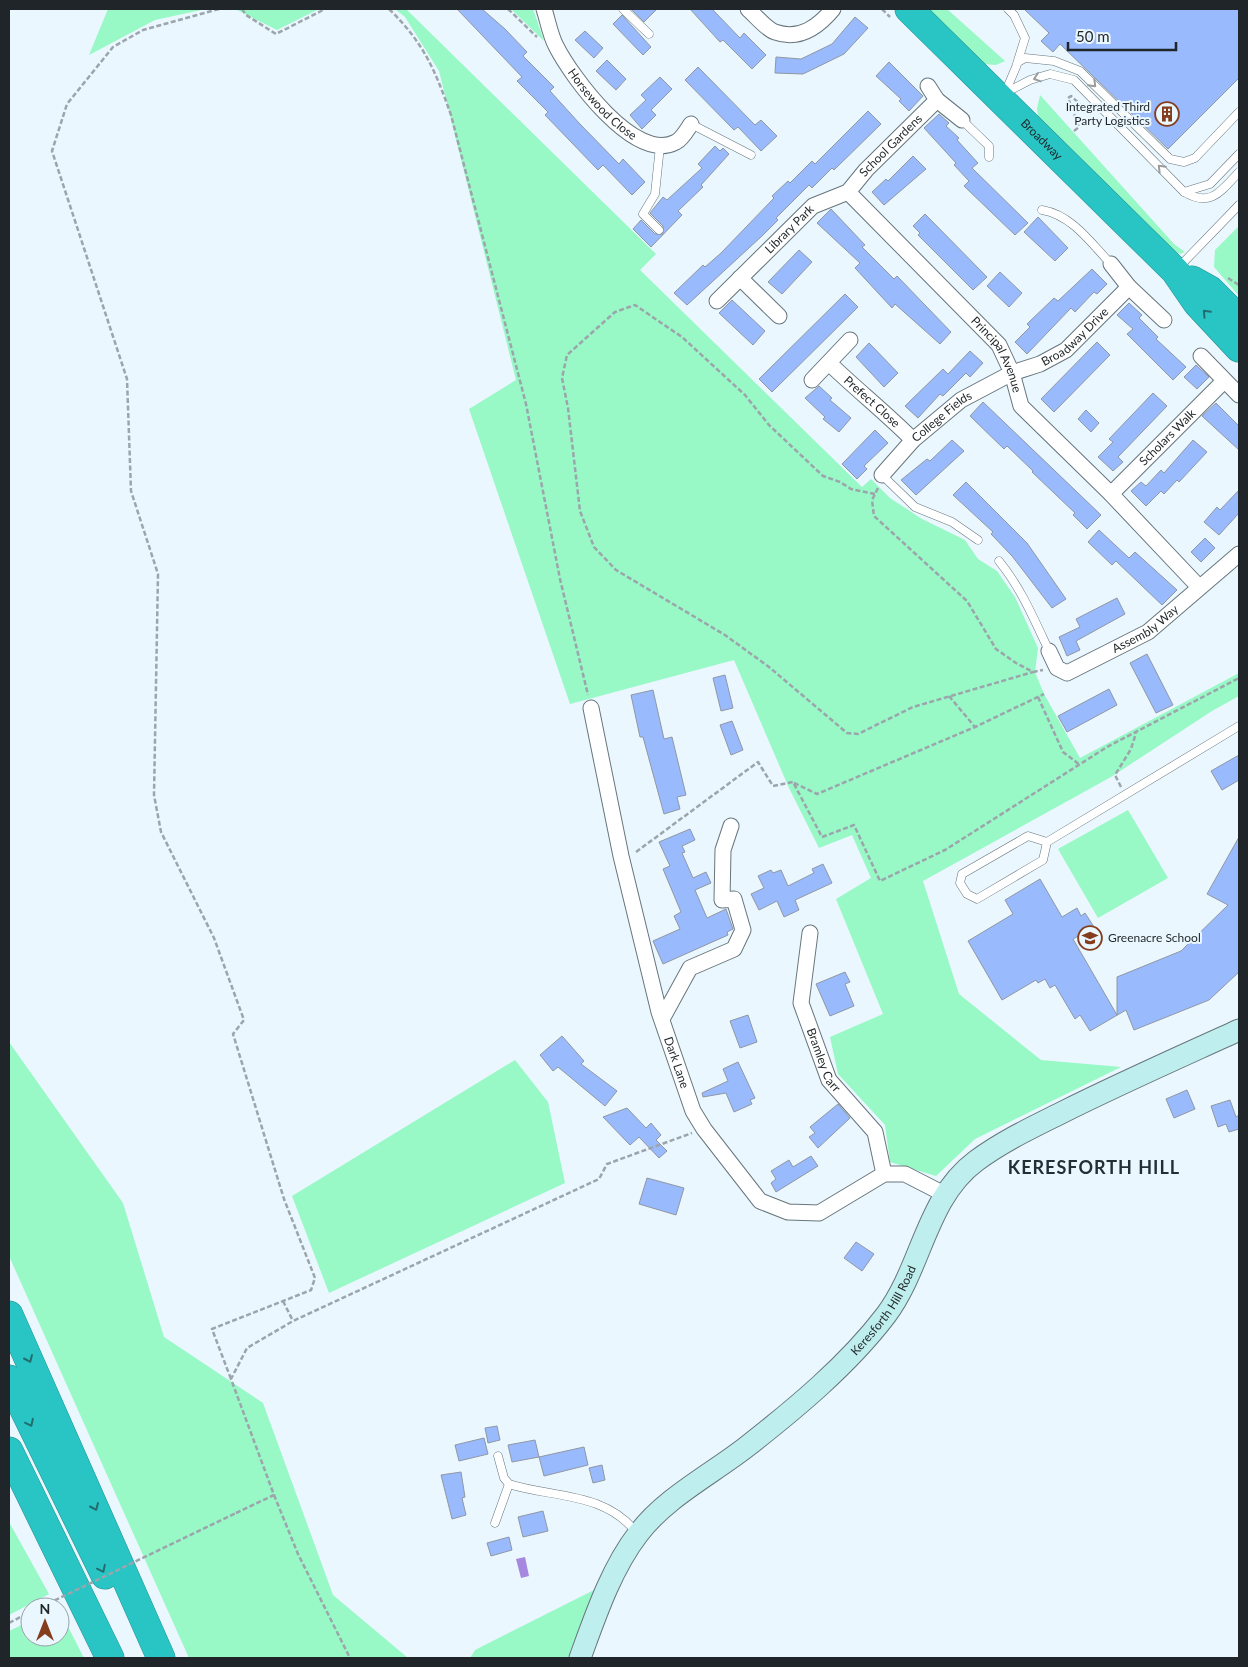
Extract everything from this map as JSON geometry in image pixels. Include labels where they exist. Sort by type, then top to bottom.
[{"type":"highway","name":"Broadway","points":[[909,9],[1002,95],[1175,271],[1197,303],[1239,348]]},
{"type":"highway","name":"Broadway","points":[[1175,271],[1210,290],[1239,319]]},
{"type":"highway","points":[[9,1315],[161,1658]]},
{"type":"highway","points":[[9,1379],[147,1658]]},
{"type":"highway","points":[[9,1451],[110,1658]]},
{"type":"highway","points":[[9,1491],[99,1658]]},
{"type":"main road","name":"Keresforth Hill Road","points":[[580,1658],[610,1585],[638,1534],[650,1520],[680,1495],[746,1447],[808,1395],[864,1341],[890,1309],[944,1194],[958,1175],[1011,1138],[1239,1030]]},
{"type":"street","name":"Horsewood Close","points":[[544,9],[555,45],[586,92],[630,134],[660,146]]},
{"type":"street","points":[[748,9],[774,32],[795,35],[817,27],[833,9]]},
{"type":"street","points":[[928,86],[937,100],[962,120]]},
{"type":"street","name":"School Gardens","points":[[848,192],[866,170],[937,100]]},
{"type":"street","points":[[660,146],[677,142],[691,124]]},
{"type":"street","name":"Library Park","points":[[717,301],[813,206],[848,192]]},
{"type":"street","name":"Principal Avenue","points":[[848,192],[998,346],[1012,373],[1021,406],[1111,494],[1199,587]]},
{"type":"street","points":[[1111,264],[1129,287],[1164,320]]},
{"type":"street","points":[[740,278],[779,316]]},
{"type":"street","name":"Broadway Drive","points":[[1012,373],[1040,364],[1066,350],[1129,287]]},
{"type":"street","points":[[812,380],[850,340]]},
{"type":"street","points":[[1202,356],[1239,395]]},
{"type":"street","name":"Prefect Close","points":[[829,363],[867,400],[883,410],[913,440]]},
{"type":"street","name":"College Fields","points":[[882,475],[913,440],[961,400],[1012,373]]},
{"type":"street","name":"Scholars Walk","points":[[1111,494],[1224,381]]},
{"type":"street","name":"Assembly Way","points":[[1057,668],[1067,674],[1148,632],[1239,554]]},
{"type":"street","points":[[1049,650],[1057,668]]},
{"type":"street","name":"Dark Lane","points":[[591,708],[622,862],[662,1019],[693,1111],[704,1129],[760,1201],[788,1212],[819,1213],[884,1174]]},
{"type":"street","points":[[662,1019],[690,968],[734,949],[743,930],[734,899],[722,900],[723,850],[731,826]]},
{"type":"street","name":"Bramley Carr","points":[[810,933],[801,1003],[829,1080],[874,1132],[884,1174]]},
{"type":"street","points":[[884,1174],[905,1174],[944,1194]]},
{"type":"lane","points":[[623,9],[649,34]]},
{"type":"lane","points":[[1002,95],[1018,62],[1025,38],[1014,15],[1008,9]]},
{"type":"lane","points":[[1018,62],[1025,58],[1054,61],[1080,71],[1170,159],[1184,162],[1196,158],[1239,112]]},
{"type":"lane","points":[[1002,95],[1050,74],[1074,80],[1184,192],[1197,200],[1215,197],[1239,172]]},
{"type":"lane","points":[[962,120],[988,146],[989,157]]},
{"type":"lane","points":[[691,124],[751,155]]},
{"type":"lane","points":[[659,230],[643,214],[655,194],[660,146]]},
{"type":"lane","points":[[1184,192],[1210,184],[1239,154]]},
{"type":"lane","points":[[1175,271],[1239,205]]},
{"type":"lane","points":[[1042,210],[1054,212],[1068,219],[1111,264]]},
{"type":"lane","points":[[1229,214],[1239,214]]},
{"type":"lane","points":[[882,475],[915,507],[952,522],[978,540]]},
{"type":"lane","points":[[998,561],[1010,574],[1028,604],[1049,650]]},
{"type":"lane","points":[[1047,842],[1028,836],[962,874],[960,883],[967,894],[977,899],[1042,860],[1047,842],[1239,726]]},
{"type":"lane","points":[[498,1456],[504,1478],[509,1484],[598,1503],[627,1520],[638,1534]]},
{"type":"lane","points":[[494,1523],[509,1484]]},
{"type":"path","points":[[219,9],[143,30],[113,47],[68,104],[52,151],[127,379],[131,491],[158,574],[154,795],[161,832],[214,938],[244,1020],[233,1034],[284,1199],[314,1278],[311,1290],[212,1328],[298,1554],[350,1658]]},
{"type":"path","points":[[242,9],[246,15],[276,34],[325,9]]},
{"type":"path","points":[[389,9],[418,40],[436,72],[451,115],[526,404],[560,579],[591,708]]},
{"type":"path","points":[[508,9],[544,44],[555,45]]},
{"type":"path","points":[[1074,131],[1079,127],[1068,98],[1071,96],[1085,108]]},
{"type":"path","points":[[875,494],[851,489],[840,482],[823,476],[769,425],[745,395],[682,337],[635,305],[615,312],[567,355],[562,378],[568,408],[580,510],[594,547],[616,570],[725,635],[769,667],[847,733],[858,734],[913,707],[1033,672],[1057,668]]},
{"type":"path","points":[[882,475],[872,500],[874,516],[967,602],[996,649],[1033,672]]},
{"type":"path","points":[[793,782],[822,837],[854,825],[880,881],[945,850],[1080,765],[1239,678]]},
{"type":"path","points":[[622,862],[758,762],[773,786],[793,782],[817,794],[975,727],[1044,694]]},
{"type":"path","points":[[949,696],[975,727]]},
{"type":"path","points":[[1038,697],[1063,752],[1080,765]]},
{"type":"path","points":[[1126,796],[1115,775],[1131,749],[1136,733]]},
{"type":"path","points":[[231,1379],[247,1348],[293,1321],[599,1179],[607,1164],[704,1129]]},
{"type":"path","points":[[283,1301],[293,1321]]},
{"type":"path","points":[[62,1597],[274,1495]]},
{"type":"green space","points":[[108,9],[206,9],[155,20],[89,55]]},
{"type":"green space","points":[[235,9],[319,9],[277,30]]},
{"type":"green space","points":[[395,9],[406,9],[656,254],[640,270],[862,487],[871,479],[890,498],[922,519],[965,540],[978,559],[997,571],[1015,597],[1038,648],[1035,672],[1044,694],[1080,758],[1239,673],[1239,696],[1212,711],[1111,777],[923,881],[959,994],[1041,1060],[1121,1067],[975,1139],[936,1176],[890,1162],[885,1125],[838,1074],[830,1037],[883,1014],[836,899],[871,878],[852,835],[819,848],[789,788],[734,660],[570,704],[469,409],[516,380],[439,71],[405,17]]},
{"type":"green space","points":[[511,9],[533,9],[544,41]]},
{"type":"green space","points":[[920,9],[947,9],[1005,61],[996,65],[983,64]]},
{"type":"green space","points":[[1040,95],[1174,244],[1185,252],[1180,254],[1174,251],[1039,124],[1037,109]]},
{"type":"green space","points":[[1239,226],[1239,296],[1214,267],[1215,250]]},
{"type":"green space","points":[[1128,810],[1168,878],[1098,918],[1058,849]]},
{"type":"green space","points":[[9,1042],[123,1203],[164,1337],[263,1403],[333,1595],[408,1658],[189,1658],[9,1256]]},
{"type":"green space","points":[[515,1060],[548,1102],[565,1183],[329,1293],[292,1196]]},
{"type":"green space","points":[[9,1522],[49,1594],[43,1597],[20,1597],[20,1609],[9,1615]]},
{"type":"green space","points":[[594,1590],[568,1658],[470,1658],[475,1650]]},
{"type":"green space","points":[[20,1626],[20,1647],[70,1647],[70,1631],[84,1658],[9,1658],[9,1631]]},
{"type":"shaded area","points":[[525,1557],[529,1576],[521,1578],[516,1559]]},
{"type":"building","points":[[457,9],[482,9],[505,29],[527,52],[523,56],[554,87],[550,91],[580,124],[619,164],[623,159],[645,182],[632,195],[603,165],[598,170],[545,115],[548,112],[517,81],[522,77]]},
{"type":"building","points":[[631,9],[657,9],[644,22]]},
{"type":"building","points":[[690,9],[712,9],[740,38],[744,33],[766,55],[752,69],[723,40],[720,42]]},
{"type":"building","name":"Integrated Third Party Logistics","points":[[1024,9],[1239,9],[1239,78],[1168,149],[1060,44],[1053,52],[1043,43],[1041,41],[1049,33]]},
{"type":"building","points":[[622,15],[651,47],[643,55],[613,24]]},
{"type":"building","points":[[855,17],[868,28],[844,54],[803,74],[775,73],[776,57],[801,59],[832,44]]},
{"type":"building","points":[[585,31],[603,48],[594,58],[575,40]]},
{"type":"building","points":[[607,60],[626,79],[616,90],[596,71]]},
{"type":"building","points":[[889,62],[923,96],[909,111],[899,101],[901,99],[876,76]]},
{"type":"building","points":[[698,67],[755,125],[761,120],[777,136],[761,151],[738,127],[734,130],[685,80]]},
{"type":"building","points":[[660,77],[672,89],[651,110],[656,115],[642,129],[630,115],[646,100],[641,95]]},
{"type":"building","points":[[868,111],[881,124],[834,170],[832,168],[812,188],[809,185],[776,218],[778,220],[762,236],[687,305],[674,293],[703,265],[705,267],[721,253],[774,198],[772,196],[788,181],[790,183],[812,161],[815,164]]},
{"type":"building","points":[[939,114],[949,123],[946,126],[959,138],[957,140],[978,163],[972,168],[1028,223],[1015,235],[964,186],[969,181],[954,165],[956,163],[924,128]]},
{"type":"building","points":[[715,146],[720,151],[723,148],[729,154],[701,185],[703,187],[678,211],[682,215],[651,247],[633,229],[641,220],[655,234],[663,234],[663,226],[650,213],[663,197],[667,200],[702,168],[698,164]]},
{"type":"building","points":[[913,156],[926,169],[884,205],[872,192],[886,179],[888,181]]},
{"type":"building","points":[[831,209],[865,245],[862,247],[894,279],[897,276],[951,332],[940,344],[895,304],[892,308],[855,268],[860,263],[817,223]]},
{"type":"building","points":[[925,214],[987,277],[973,290],[918,235],[920,233],[913,226]]},
{"type":"building","points":[[1038,217],[1068,248],[1055,261],[1024,232]]},
{"type":"building","points":[[799,250],[812,262],[782,294],[768,282]]},
{"type":"building","points":[[1092,269],[1107,284],[1097,294],[1094,292],[1075,312],[1071,308],[1027,354],[1015,342],[1030,327],[1027,324],[1054,298],[1058,301]]},
{"type":"building","points":[[1000,272],[1022,293],[1009,307],[987,286]]},
{"type":"building","points":[[845,294],[858,307],[772,392],[759,379]]},
{"type":"building","points":[[732,300],[765,331],[753,345],[719,313]]},
{"type":"building","points":[[1129,303],[1142,315],[1139,318],[1158,337],[1156,339],[1186,367],[1173,380],[1127,334],[1133,329],[1117,315]]},
{"type":"building","points":[[1097,342],[1110,355],[1054,412],[1041,399]]},
{"type":"building","points":[[869,343],[898,373],[884,387],[856,357]]},
{"type":"building","points":[[970,351],[983,363],[970,377],[966,373],[943,396],[940,394],[918,418],[905,406],[943,369],[948,374]]},
{"type":"building","points":[[1196,365],[1209,377],[1197,389],[1184,377]]},
{"type":"building","points":[[819,386],[832,398],[830,400],[851,418],[839,432],[823,419],[825,417],[805,398]]},
{"type":"building","points":[[1153,393],[1167,406],[1118,457],[1123,462],[1113,471],[1098,457],[1113,442],[1109,439]]},
{"type":"building","points":[[983,402],[1101,515],[1087,529],[1073,515],[1075,513],[1033,471],[1007,446],[1004,449],[970,416]]},
{"type":"building","points":[[1216,403],[1239,426],[1239,450],[1202,416]]},
{"type":"building","points":[[1086,410],[1099,423],[1091,432],[1078,419]]},
{"type":"building","points":[[875,430],[888,443],[864,466],[867,469],[857,479],[842,464]]},
{"type":"building","points":[[952,440],[964,451],[916,495],[901,480],[927,459],[930,461]]},
{"type":"building","points":[[1193,440],[1207,452],[1179,482],[1177,480],[1164,494],[1161,491],[1146,506],[1131,491],[1141,482],[1146,486],[1161,470],[1164,473]]},
{"type":"building","points":[[966,482],[1027,543],[1066,599],[1052,608],[1012,556],[991,534],[993,532],[953,495]]},
{"type":"building","points":[[1239,490],[1239,513],[1219,535],[1204,522],[1217,507],[1220,510]]},
{"type":"building","points":[[1099,530],[1129,558],[1135,552],[1177,590],[1162,605],[1116,561],[1112,565],[1088,542]]},
{"type":"building","points":[[1205,538],[1215,548],[1201,562],[1191,552]]},
{"type":"building","points":[[1117,598],[1125,614],[1076,641],[1080,650],[1067,656],[1059,637],[1080,627],[1076,619]]},
{"type":"building","points":[[1147,654],[1173,705],[1156,713],[1130,663]]},
{"type":"building","points":[[725,675],[733,708],[721,711],[713,678]]},
{"type":"building","points":[[1109,689],[1117,705],[1067,732],[1058,716]]},
{"type":"building","points":[[653,690],[664,739],[672,737],[686,795],[677,797],[680,809],[664,814],[643,737],[640,737],[631,695]]},
{"type":"building","points":[[732,721],[743,750],[731,755],[720,725]]},
{"type":"building","points":[[1239,755],[1239,780],[1222,790],[1211,771]]},
{"type":"building","points":[[690,829],[695,840],[682,846],[685,852],[682,853],[693,878],[706,872],[711,883],[695,890],[707,918],[726,909],[733,929],[727,932],[728,935],[663,964],[653,941],[680,929],[674,916],[681,912],[663,869],[670,866],[659,842]]},
{"type":"building","points":[[1239,837],[1239,972],[1209,1000],[1134,1030],[1126,1010],[1090,1031],[1080,1015],[1075,1019],[1055,985],[1050,988],[1045,979],[1038,983],[1036,980],[1002,1000],[968,941],[1013,914],[1005,900],[1040,879],[1062,917],[1077,908],[1081,916],[1085,913],[1094,927],[1073,939],[1117,1015],[1117,977],[1181,951],[1228,905],[1207,894]]},
{"type":"building","points":[[823,864],[832,883],[795,900],[799,910],[784,917],[777,901],[759,910],[751,894],[764,888],[758,876],[771,870],[773,873],[781,870],[788,886],[814,873],[812,869]]},
{"type":"building","points":[[845,972],[850,982],[845,984],[854,1006],[830,1016],[816,984]]},
{"type":"building","points":[[748,1015],[757,1042],[740,1048],[730,1021]]},
{"type":"building","points":[[562,1036],[584,1061],[581,1064],[617,1091],[605,1106],[558,1067],[553,1071],[540,1055]]},
{"type":"building","points":[[738,1062],[755,1098],[750,1100],[752,1104],[734,1112],[726,1093],[703,1097],[702,1093],[728,1081],[723,1069]]},
{"type":"building","points":[[1187,1090],[1195,1109],[1174,1118],[1166,1099]]},
{"type":"building","points":[[1230,1100],[1236,1117],[1239,1115],[1239,1129],[1229,1132],[1226,1124],[1218,1127],[1211,1106]]},
{"type":"building","points":[[838,1104],[850,1118],[818,1148],[809,1137],[815,1133],[810,1127]]},
{"type":"building","points":[[627,1108],[646,1128],[651,1123],[661,1135],[656,1140],[667,1151],[659,1158],[639,1137],[630,1145],[603,1117]]},
{"type":"building","points":[[811,1156],[818,1166],[776,1192],[771,1183],[776,1179],[771,1171],[789,1160],[793,1167]]},
{"type":"building","points":[[647,1178],[684,1188],[676,1215],[639,1204]]},
{"type":"building","points":[[856,1242],[874,1254],[862,1271],[844,1258]]},
{"type":"building","points":[[497,1426],[500,1440],[488,1443],[485,1428]]},
{"type":"building","points":[[484,1438],[488,1454],[459,1461],[455,1445]]},
{"type":"building","points":[[535,1440],[539,1457],[512,1462],[508,1445]]},
{"type":"building","points":[[584,1447],[588,1465],[544,1476],[539,1457]]},
{"type":"building","points":[[602,1465],[605,1480],[593,1483],[589,1468]]},
{"type":"building","points":[[461,1472],[465,1497],[462,1498],[466,1515],[452,1519],[441,1475]]},
{"type":"building","points":[[543,1511],[548,1531],[523,1537],[518,1517]]},
{"type":"building","points":[[509,1537],[512,1550],[491,1556],[487,1543]]},
{"type":"place","name":"Integrated Third Party Logistics","points":[[1167,114]]},
{"type":"place","name":"Greenacre School","points":[[1090,938]]},
{"type":"district","name":"KERESFORTH HILL","points":[[1094,1168]]}]
